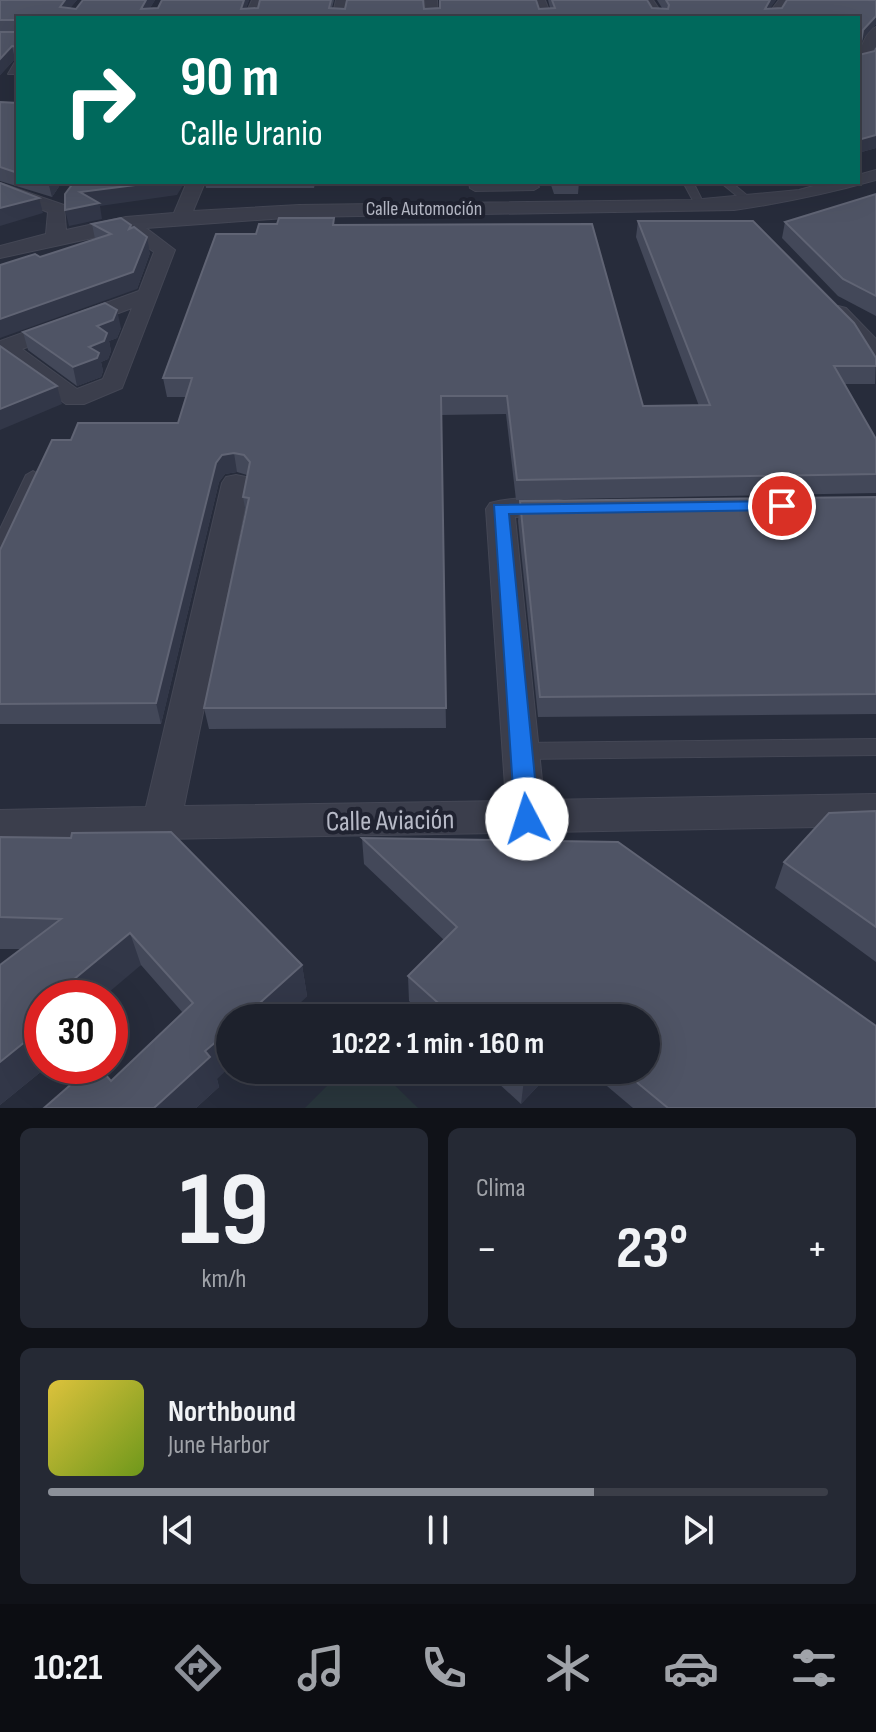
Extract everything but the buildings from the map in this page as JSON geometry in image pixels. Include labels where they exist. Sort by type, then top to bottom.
[{"type":"street","points":[[773,16],[785,0]]},
{"type":"street","points":[[865,63],[876,31]]},
{"type":"street","points":[[182,216],[195,184]]},
{"type":"street","name":"Calle Automoción","points":[[0,252],[56,235],[182,216],[317,210],[700,206],[744,209],[842,184]]},
{"type":"street","points":[[0,188],[57,209]]},
{"type":"street","points":[[56,235],[57,209],[69,191]]},
{"type":"street","points":[[3,348],[75,399],[113,383],[165,250],[126,223]]},
{"type":"street","points":[[3,348],[148,295]]},
{"type":"street","points":[[821,296],[876,352]]},
{"type":"street","points":[[161,824],[236,483]]},
{"type":"street","points":[[527,819],[500,509],[594,508]]},
{"type":"street","name":"Calle Aviación","points":[[0,826],[527,819],[876,810]]},
{"type":"lane","points":[[11,72],[16,66]]},
{"type":"lane","points":[[474,184],[475,188],[534,187]]},
{"type":"lane","points":[[689,184],[700,206]]},
{"type":"lane","points":[[726,184],[744,209]]},
{"type":"lane","points":[[0,545],[33,475]]},
{"type":"lane","points":[[521,751],[876,747]]},
{"type":"shaded area","points":[[329,1084],[393,1084],[418,1108],[305,1108]]},
{"type":"route","points":[[527,819],[500,509],[782,506]]}]
